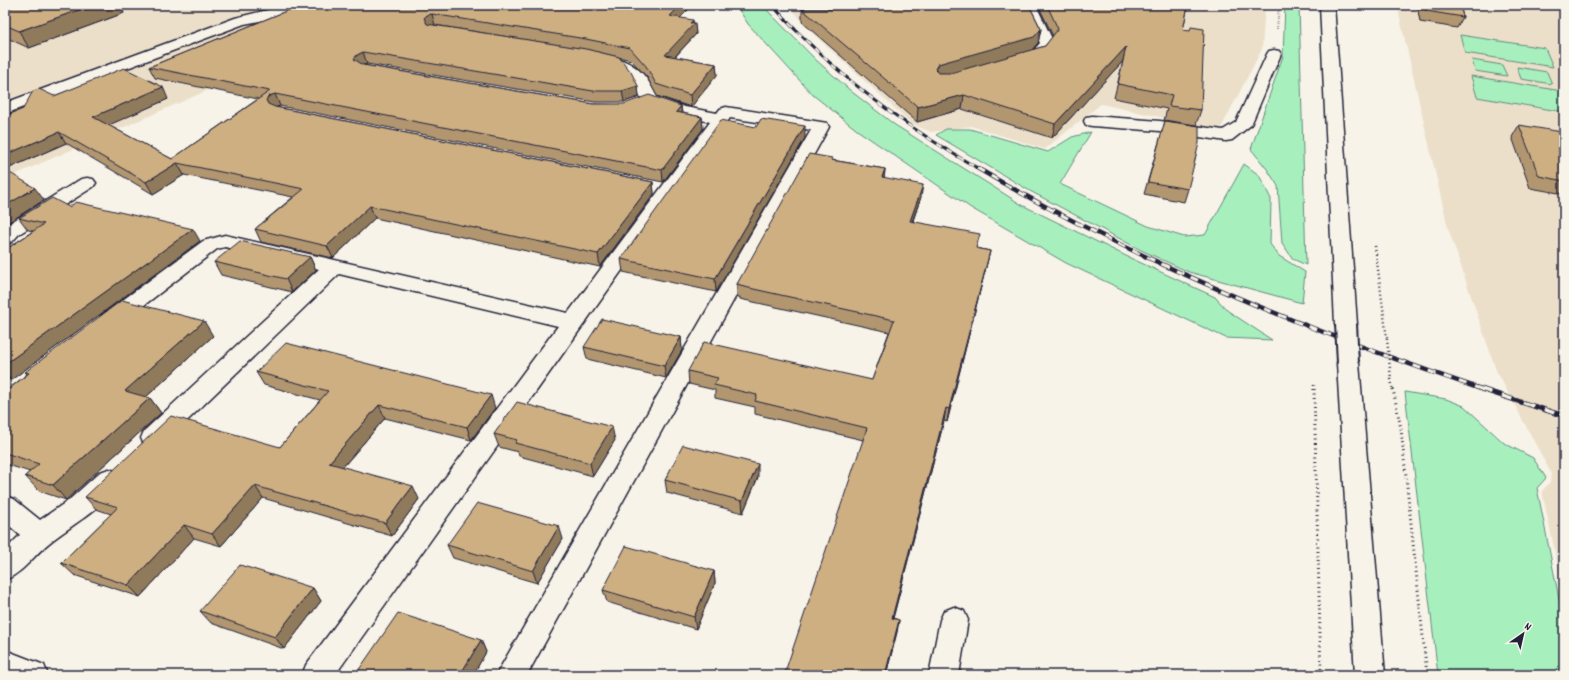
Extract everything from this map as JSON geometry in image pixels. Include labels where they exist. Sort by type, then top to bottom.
[{"type":"street","points":[[246,5],[270,15]]},
{"type":"street","points":[[5,109],[240,21],[270,15],[302,5]]},
{"type":"street","points":[[844,5],[922,5]]},
{"type":"street","points":[[1008,63],[1037,54],[1047,43],[1029,5]]},
{"type":"street","points":[[1327,5],[1348,363],[1370,675]]},
{"type":"street","points":[[580,53],[626,64],[641,81],[644,102],[722,119]]},
{"type":"street","points":[[1092,121],[1160,126],[1226,136],[1243,125],[1274,54]]},
{"type":"street","points":[[317,675],[573,322],[662,188],[722,119],[726,112],[821,127],[511,675]]},
{"type":"street","points":[[5,238],[12,230],[87,183]]},
{"type":"street","points":[[95,331],[210,245],[225,241],[573,322]]},
{"type":"street","points":[[5,568],[39,535],[78,508],[334,267]]},
{"type":"street","points":[[5,507],[39,535]]},
{"type":"street","points":[[944,675],[954,620]]},
{"type":"street","points":[[5,664],[33,675]]},
{"type":"path","points":[[1387,339],[1391,379],[1401,429],[1427,675]]},
{"type":"path","points":[[1314,382],[1321,675]]},
{"type":"shaded area","points":[[5,5],[403,5],[5,179]]},
{"type":"shaded area","points":[[789,5],[1265,5],[1262,49],[1220,130],[1101,104],[1045,149],[971,126],[931,132],[912,124],[810,31]]},
{"type":"shaded area","points":[[1397,5],[1564,5],[1564,595],[1542,491],[1550,482],[1551,473],[1496,370],[1448,228]]},
{"type":"green space","points":[[736,5],[762,5],[816,60],[852,92],[895,125],[1022,205],[1126,256],[1215,297],[1228,311],[1272,340],[1226,338],[1066,263],[971,208],[857,130],[813,95],[748,24]]},
{"type":"green space","points":[[1285,5],[1299,5],[1306,265],[1293,259],[1282,243],[1278,186],[1251,149],[1283,56]]},
{"type":"green space","points":[[1460,35],[1545,48],[1553,67],[1465,53]]},
{"type":"green space","points":[[1472,60],[1502,65],[1507,76],[1475,71]]},
{"type":"green space","points":[[1517,67],[1547,72],[1552,84],[1521,79]]},
{"type":"green space","points":[[1471,76],[1562,91],[1564,112],[1477,97]]},
{"type":"green space","points":[[946,129],[970,129],[1048,152],[1072,137],[1091,132],[1060,184],[1148,226],[1184,237],[1205,235],[1244,164],[1259,175],[1271,199],[1270,244],[1279,256],[1305,272],[1302,303],[1189,272],[1141,250],[1030,191],[936,135]]},
{"type":"green space","points":[[1405,392],[1446,399],[1464,406],[1504,443],[1533,458],[1546,478],[1537,488],[1564,624],[1564,675],[1438,675]]},
{"type":"building","points":[[5,5],[93,5],[19,31],[5,25]]},
{"type":"building","points":[[301,5],[681,5],[670,16],[693,20],[690,23],[695,23],[665,55],[716,64],[690,95],[656,84],[646,66],[630,48],[586,39],[432,14],[427,15],[424,18],[427,24],[586,49],[619,57],[631,72],[638,86],[622,91],[593,91],[363,52],[357,55],[354,59],[363,65],[593,104],[624,104],[649,95],[681,106],[676,112],[702,117],[662,170],[275,94],[269,96],[266,100],[268,104],[275,107],[653,182],[598,254],[370,206],[327,246],[255,229],[304,189],[177,163],[146,182],[59,132],[5,155],[5,116],[23,109],[33,91],[39,89],[54,96],[124,68],[163,87],[93,117],[172,159],[270,91],[149,67]]},
{"type":"building","points":[[876,5],[1029,5],[1041,29],[1034,37],[938,64],[935,69],[939,73],[951,73],[1045,46],[1058,29],[1047,5],[1188,5],[1183,30],[1190,31],[1191,27],[1204,29],[1201,110],[1169,106],[1172,95],[1118,84],[1126,47],[1055,124],[964,95],[918,107],[802,9],[877,9]]},
{"type":"building","points":[[1425,5],[1460,5],[1463,17],[1426,11]]},
{"type":"building","points":[[761,119],[805,126],[715,279],[621,259],[721,120],[756,127]]},
{"type":"building","points":[[1165,121],[1199,126],[1199,143],[1188,189],[1148,182]]},
{"type":"building","points":[[1519,125],[1562,132],[1564,137],[1564,181],[1539,176]]},
{"type":"building","points":[[809,154],[832,158],[831,160],[885,169],[882,177],[923,185],[910,221],[980,234],[976,248],[990,251],[949,409],[946,408],[892,618],[899,620],[885,675],[784,675],[867,428],[755,401],[757,395],[714,385],[718,378],[688,371],[704,342],[872,380],[894,320],[740,286],[741,285],[737,284]]},
{"type":"building","points":[[5,170],[35,188],[5,206]]},
{"type":"building","points":[[52,198],[69,207],[76,202],[193,229],[5,364],[5,250],[44,224],[19,218]]},
{"type":"building","points":[[240,241],[310,257],[286,279],[214,262]]},
{"type":"building","points":[[122,300],[204,321],[125,391],[150,398],[53,485],[25,476],[39,464],[5,453],[5,392],[29,373],[25,372]]},
{"type":"building","points":[[602,319],[681,337],[664,366],[584,347]]},
{"type":"building","points":[[286,343],[491,395],[467,427],[379,405],[329,463],[413,486],[385,523],[255,486],[212,534],[184,525],[128,585],[61,563],[118,507],[85,497],[171,416],[280,447],[328,391],[256,372]]},
{"type":"building","points":[[517,402],[612,427],[590,463],[515,443],[517,440],[494,434]]},
{"type":"building","points":[[683,445],[758,464],[742,501],[665,480]]},
{"type":"building","points":[[477,503],[559,526],[533,571],[447,545]]},
{"type":"building","points":[[626,546],[714,571],[694,617],[603,590]]},
{"type":"building","points":[[240,565],[313,588],[275,637],[200,611]]},
{"type":"building","points":[[398,613],[481,640],[460,675],[371,675],[358,671]]},
{"type":"railway","points":[[773,5],[786,21],[811,45],[870,97],[934,142],[979,169]]},
{"type":"railway","points":[[977,168],[1099,234],[1225,292],[1353,344],[1483,390]]},
{"type":"railway","points":[[1483,390],[1564,416]]}]
